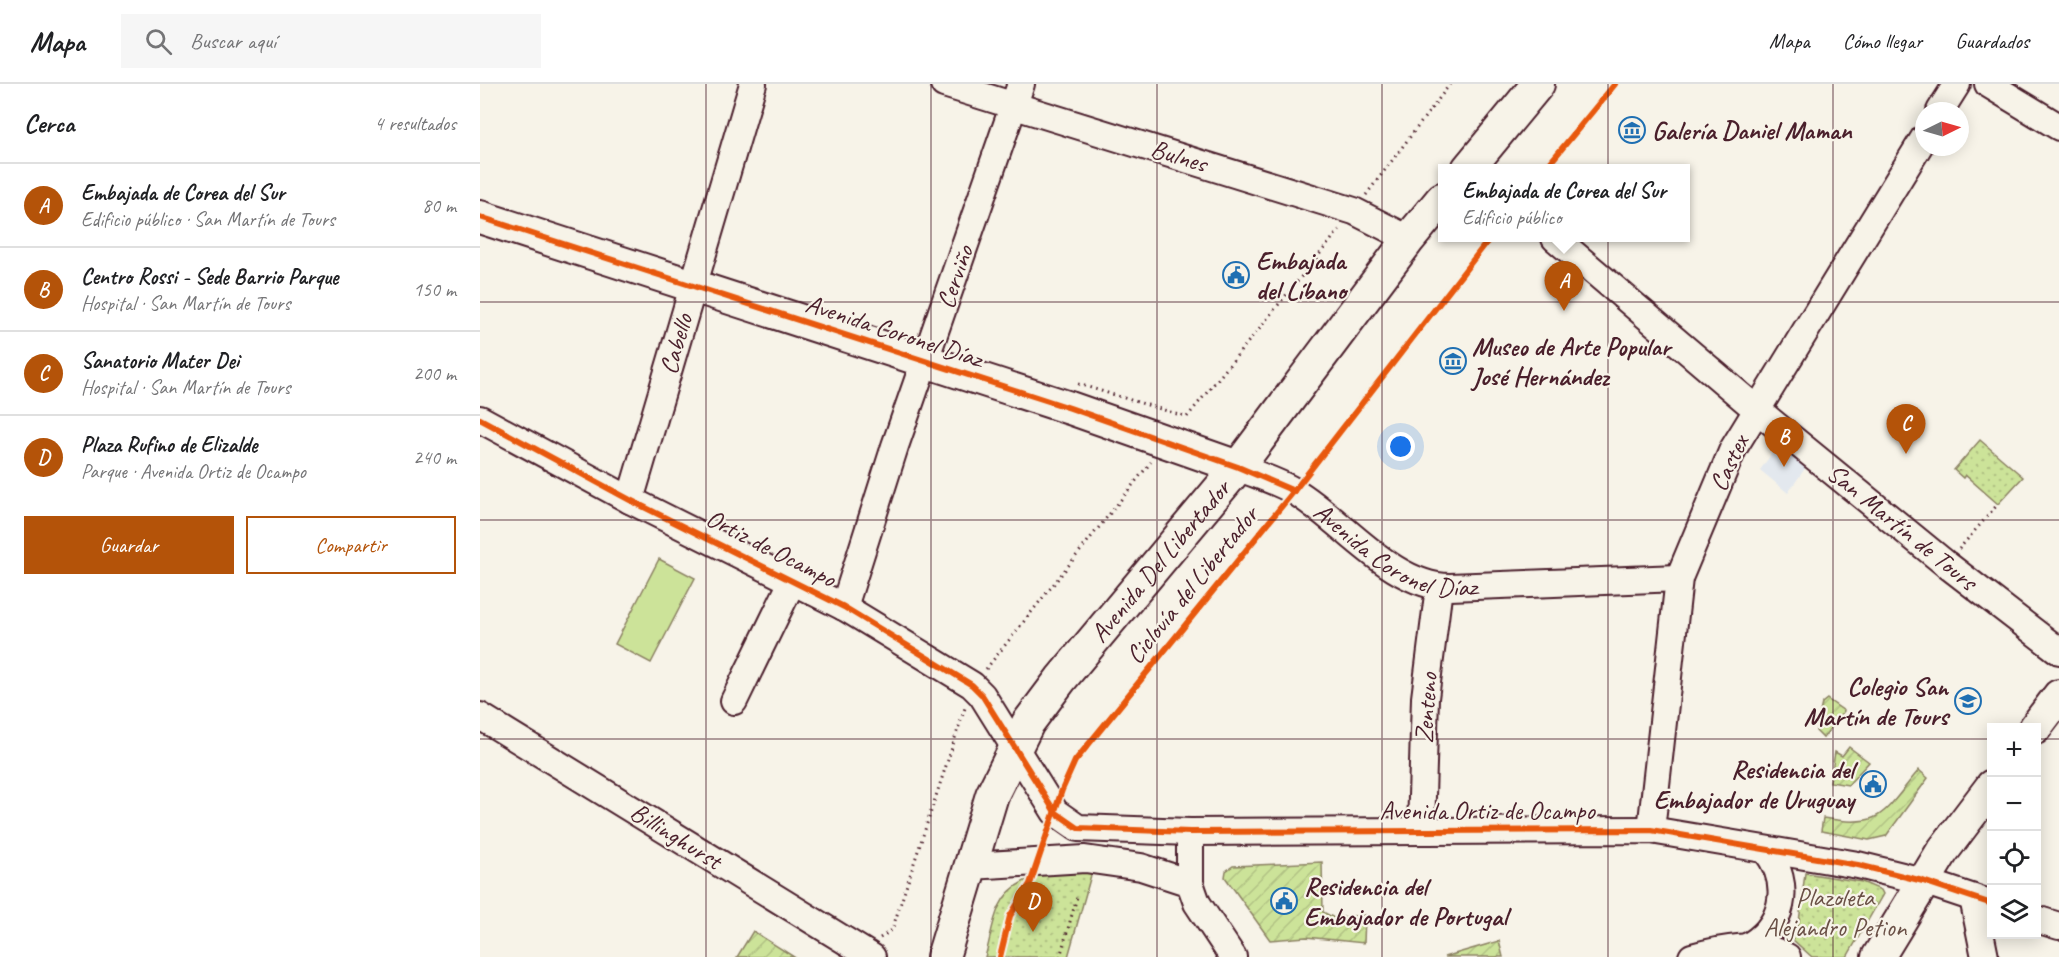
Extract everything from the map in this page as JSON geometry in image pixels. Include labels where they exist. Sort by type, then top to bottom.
[{"type":"main road","points":[[1472,164],[1538,84]]},
{"type":"main road","name":"Avenida Del Libertador","points":[[943,957],[992,795],[1028,723],[1061,679],[1238,467],[1409,239],[1438,205]]},
{"type":"main road","name":"Avenida Coronel Díaz","points":[[480,217],[693,288],[1070,408],[1238,467]]},
{"type":"main road","points":[[2039,723],[2059,696]]},
{"type":"main road","points":[[1878,957],[1923,881],[1987,793]]},
{"type":"street","name":"Cabello","points":[[630,500],[753,84]]},
{"type":"street","name":"Bulnes","points":[[944,84],[1017,94],[1354,211],[1409,239]]},
{"type":"street","points":[[1946,102],[1957,84]]},
{"type":"street","points":[[1988,84],[2059,127]]},
{"type":"street","name":"Cerviño","points":[[844,607],[895,446],[1017,94]]},
{"type":"street","name":"Castex","points":[[1651,830],[1679,578],[1733,449],[1756,408],[1915,152]]},
{"type":"street","name":"San Martín de Tours","points":[[1561,242],[1756,408],[1946,564],[2059,651]]},
{"type":"street","name":"Ortiz de Ocampo","points":[[480,419],[630,500],[844,607],[972,685],[982,694],[1015,747]]},
{"type":"street","name":"Avenida Coronel Díaz","points":[[1238,467],[1294,491],[1392,566],[1415,579],[1439,587],[1679,578]]},
{"type":"street","points":[[734,701],[792,582]]},
{"type":"street","name":"Zenteno","points":[[1420,829],[1425,698],[1439,587]]},
{"type":"street","name":"Billinghurst","points":[[480,716],[874,952]]},
{"type":"street","name":"Avenida Ortiz de Ocampo","points":[[1015,747],[1055,812],[1078,828],[1190,832],[1420,829],[1651,830],[1858,865],[1923,881],[1982,901]]},
{"type":"street","points":[[1190,832],[1190,883],[1197,903],[1233,957]]},
{"type":"street","points":[[1744,948],[1764,935],[1778,916],[1781,905],[1782,881],[1773,859],[1766,850]]},
{"type":"street","points":[[970,866],[1063,860],[1113,861],[1190,883]]},
{"type":"street","points":[[1982,901],[1985,957]]},
{"type":"street","points":[[2041,920],[2059,926]]},
{"type":"street","points":[[1692,957],[1744,948],[1769,950],[1787,957]]},
{"type":"path","points":[[1070,408],[1078,384],[1187,417],[1354,211],[1450,84]]},
{"type":"path","points":[[874,952],[880,937],[892,930],[972,685],[1152,462],[1141,458]]},
{"type":"path","points":[[1972,534],[1998,504]]},
{"type":"path","points":[[1060,957],[1077,897]]},
{"type":"shaded area","points":[[1781,441],[1808,464],[1788,493],[1760,470]]},
{"type":"green space","points":[[1980,440],[2023,477],[1998,504],[1965,475],[1963,478],[1954,470]]},
{"type":"green space","points":[[659,559],[695,578],[651,663],[615,644]]},
{"type":"green space","points":[[1827,699],[1844,711],[1823,738],[1816,731],[1822,703]]},
{"type":"green space","points":[[1849,747],[1869,762],[1848,785],[1830,782],[1835,752],[1842,756]]},
{"type":"green space","points":[[1919,770],[1928,778],[1886,836],[1869,840],[1821,831],[1823,818],[1859,821],[1880,814]]},
{"type":"green space","points":[[1322,862],[1323,912],[1334,918],[1365,915],[1364,943],[1306,937],[1270,940],[1225,877],[1226,871],[1233,866]]},
{"type":"green space","points":[[1093,868],[1068,957],[985,957],[999,907],[1006,895],[1016,886],[1040,876]]},
{"type":"green space","name":"Plazoleta Alejandro Petion","points":[[1805,873],[1862,882],[1881,890],[1883,894],[1847,957],[1812,957],[1791,938],[1799,922]]},
{"type":"green space","points":[[753,931],[794,957],[737,957]]},
{"type":"green space","points":[[1499,941],[1503,957],[1444,957]]},
{"type":"cycle path","points":[[1549,164],[1615,84]]},
{"type":"cycle path","points":[[480,217],[1070,408],[1238,467],[1294,491]]},
{"type":"cycle path","name":"Ciclovía del Libertador","points":[[1000,957],[1010,916],[1030,884],[1062,790],[1075,761],[1294,491],[1487,242]]},
{"type":"cycle path","points":[[480,419],[630,500],[844,607],[972,685],[982,695],[1055,812],[1078,828],[1190,832],[1651,830],[1858,865],[1923,881],[1987,902]]},
{"type":"place","name":"Galería Daniel Maman","points":[[1632,130]]},
{"type":"place","name":"Embajada del Líbano","points":[[1236,275]]},
{"type":"place","name":"Embajada de Corea del Sur","points":[[1564,311]]},
{"type":"place","name":"Museo de Arte Popular José Hernández","points":[[1453,361]]},
{"type":"place","name":"Sanatorio Mater Dei","points":[[1906,454]]},
{"type":"place","name":"Centro Rossi - Sede Barrio Parque","points":[[1784,467]]},
{"type":"place","name":"Colegio San Martín de Tours","points":[[1968,701]]},
{"type":"place","name":"Residencia del Embajador de Uruguay","points":[[1873,784]]},
{"type":"place","name":"Residencia del Embajador de Portugal","points":[[1284,901]]},
{"type":"place","name":"Plaza Rufino de Elizalde","points":[[1033,932]]}]
